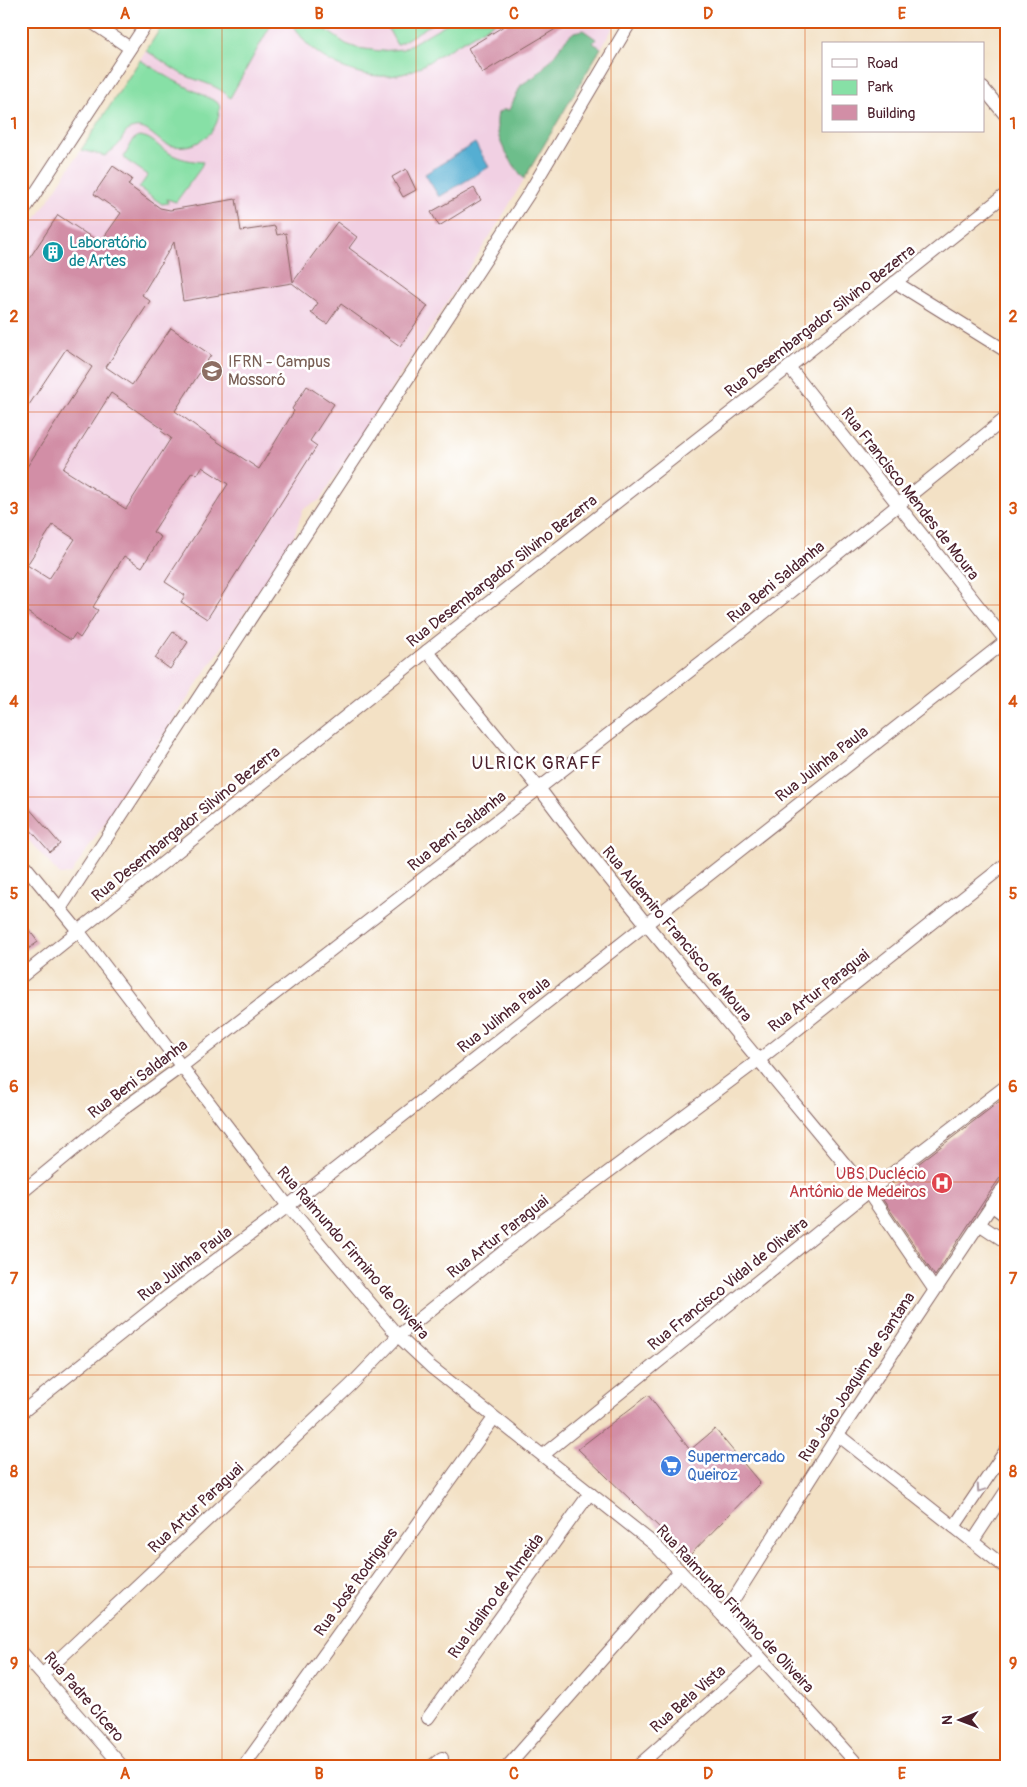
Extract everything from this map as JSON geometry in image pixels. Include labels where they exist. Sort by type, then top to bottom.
[{"type":"street","points":[[90,21],[130,48]]},
{"type":"street","points":[[60,909],[528,195],[631,21]]},
{"type":"street","points":[[21,215],[146,22]]},
{"type":"street","points":[[984,89],[1006,116]]},
{"type":"street","name":"Rua Desembargador Silvino Bezerra","points":[[21,977],[427,651],[1006,194]]},
{"type":"street","points":[[895,282],[1006,351]]},
{"type":"street","name":"Rua Francisco Mendes de Moura","points":[[789,367],[1006,641]]},
{"type":"street","name":"Rua Beni Saldanha","points":[[21,1193],[124,1109],[749,626],[1006,418]]},
{"type":"street","name":"Rua Julinha Paula","points":[[21,1413],[172,1293],[288,1206],[1006,641]]},
{"type":"street","name":"Rua Aldemiro Francisco de Moura","points":[[427,651],[539,788],[646,924],[760,1059],[868,1192],[934,1289]]},
{"type":"street","name":"Rua Raimundo Firmino de Oliveira","points":[[21,861],[79,932],[288,1206],[398,1336],[431,1367],[654,1544],[723,1616],[859,1766]]},
{"type":"street","name":"Rua Artur Paraguai","points":[[43,1674],[351,1385],[398,1336],[533,1228],[760,1059],[1006,864]]},
{"type":"street","name":"Rua Francisco Vidal de Oliveira","points":[[543,1455],[868,1192],[1006,1086]]},
{"type":"street","name":"Rua João Joaquim de Santana","points":[[723,1616],[838,1435],[1006,1184]]},
{"type":"street","points":[[991,1205],[1006,1216]]},
{"type":"street","points":[[979,1224],[1006,1242]]},
{"type":"street","name":"Rua José Rodrigues","points":[[244,1766],[494,1418]]},
{"type":"street","points":[[838,1435],[1006,1568]]},
{"type":"street","points":[[954,1527],[1006,1450]]},
{"type":"street","points":[[973,1541],[1006,1491]]},
{"type":"street","name":"Rua Idalino de Almeida","points":[[428,1718],[590,1492]]},
{"type":"street","points":[[508,1766],[680,1571]]},
{"type":"street","name":"Rua Padre Cícero","points":[[21,1650],[122,1766]]},
{"type":"street","name":"Rua Bela Vista","points":[[638,1766],[760,1658]]},
{"type":"shaded area","name":"IFRN - Campus Mossoró","points":[[165,21],[617,21],[499,222],[320,500],[303,509],[292,542],[71,874],[60,875],[21,832],[21,242]]},
{"type":"green space","points":[[165,21],[273,21],[230,98],[220,89],[182,74],[146,51]]},
{"type":"green space","points":[[291,21],[318,21],[326,30],[346,44],[357,48],[380,51],[403,49],[451,21],[497,21],[415,70],[403,74],[375,76],[353,71],[323,57],[308,44]]},
{"type":"green space","points":[[384,21],[437,21],[397,45]]},
{"type":"green space","points":[[583,30],[596,39],[593,43],[601,48],[524,179],[508,156],[500,140],[497,122],[498,113],[503,110],[509,110],[521,85],[543,68],[566,39],[574,32]]},
{"type":"green space","points":[[140,60],[173,80],[217,102],[220,107],[219,115],[211,132],[195,143],[176,146],[164,143],[147,130],[137,128],[127,131],[117,146],[105,156],[81,150]]},
{"type":"green space","points":[[139,136],[148,138],[165,151],[177,157],[203,162],[176,202],[167,199],[168,203],[162,204],[139,188],[148,175],[124,157],[134,139]]},
{"type":"water","points":[[475,143],[489,167],[439,197],[425,174]]},
{"type":"building","points":[[512,21],[569,21],[482,73],[468,48]]},
{"type":"building","points":[[113,166],[132,179],[128,185],[160,208],[170,210],[236,199],[241,231],[275,226],[277,235],[286,233],[293,282],[337,222],[357,237],[349,248],[428,306],[400,346],[341,304],[327,324],[311,313],[318,303],[292,283],[183,301],[174,242],[142,295],[150,301],[106,367],[132,385],[171,328],[211,355],[175,411],[259,469],[307,386],[334,404],[310,441],[317,446],[207,619],[181,602],[185,595],[165,582],[228,484],[202,467],[197,475],[192,472],[153,532],[161,537],[142,567],[124,556],[93,607],[98,610],[80,638],[75,634],[71,640],[21,608],[21,476],[92,367],[66,349],[21,417],[21,271],[58,215],[100,243],[121,213],[94,194]],"holes":[[[111,393],[163,429],[161,431],[171,438],[126,509],[63,469]],[[53,525],[75,539],[49,579],[27,565]]]},
{"type":"building","points":[[406,169],[416,190],[403,197],[392,177]]},
{"type":"building","points":[[474,188],[481,200],[439,226],[431,212]]},
{"type":"building","points":[[173,632],[188,642],[170,669],[155,658]]},
{"type":"building","points":[[21,799],[60,844],[50,852],[21,819]]},
{"type":"building","points":[[21,919],[38,942],[21,954]]},
{"type":"building","name":"UBS Duclécio Antônio de Medeiros","points":[[1000,1101],[1006,1114],[1006,1174],[999,1179],[935,1276],[879,1194]]},
{"type":"building","name":"Supermercado Queiroz","points":[[648,1395],[690,1450],[715,1429],[760,1483],[689,1556],[578,1449]]},
{"type":"place","name":"Laboratório de Artes","points":[[53,252]]},
{"type":"place","name":"IFRN - Campus Mossoró","points":[[212,371]]},
{"type":"place","name":"UBS Duclécio Antônio de Medeiros","points":[[942,1183]]},
{"type":"place","name":"Supermercado Queiroz","points":[[671,1466]]},
{"type":"district","name":"ULRICK GRAFF","points":[[537,763]]}]
